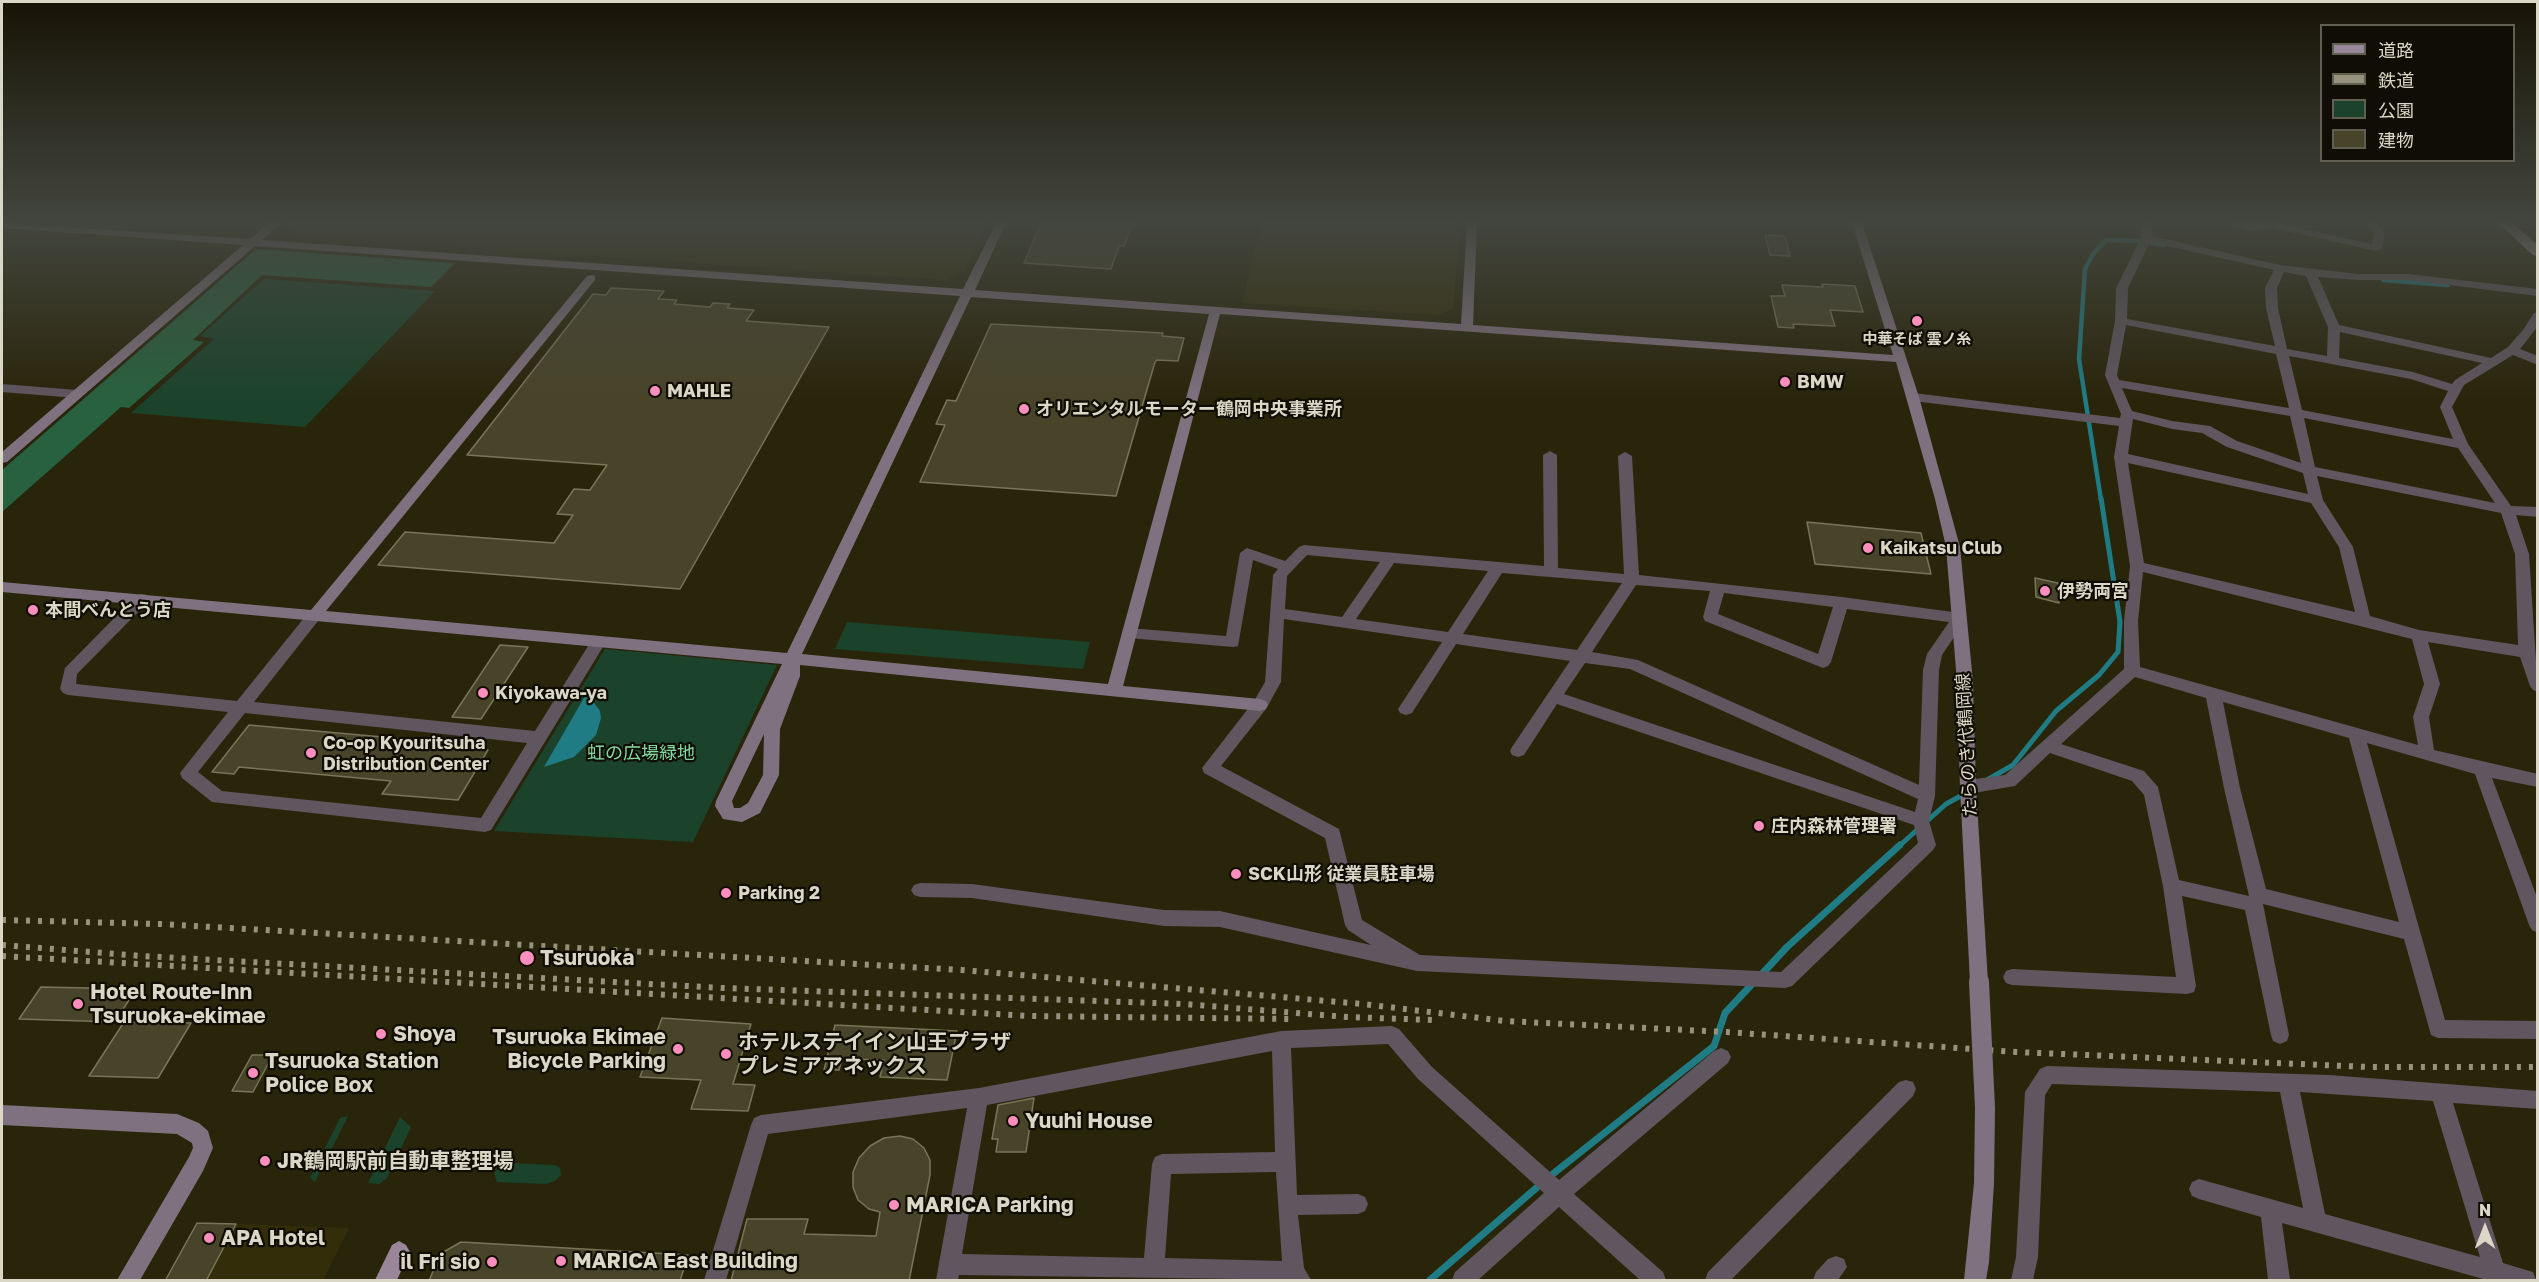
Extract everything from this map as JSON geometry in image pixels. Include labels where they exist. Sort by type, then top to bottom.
[{"type":"main road","points":[[386,1281],[399,1252]]},
{"type":"street","points":[[2,459],[206,283]]},
{"type":"street","points":[[588,283],[239,706],[188,773],[218,797],[485,825],[598,642]]},
{"type":"street","points":[[832,283],[1901,358]]},
{"type":"street","points":[[792,659],[792,676],[778,708],[772,729],[771,775],[754,808],[742,815],[729,814],[723,806],[724,801],[971,283]]},
{"type":"street","points":[[1467,327],[1469,283]]},
{"type":"street","name":"たらのき代鶴岡線","points":[[1876,283],[1913,397],[1953,547],[1960,618],[1985,1108],[1984,1183],[1975,1281]]},
{"type":"street","points":[[1968,787],[2009,781],[2132,671],[2131,621],[2137,566],[2121,457],[2126,418],[2116,383],[2111,375],[2121,321],[2122,288],[2124,283]]},
{"type":"street","points":[[2273,283],[2271,288],[2272,308],[2316,500],[2346,546],[2364,620]]},
{"type":"street","points":[[2315,283],[2334,327],[2333,360]]},
{"type":"street","points":[[2453,283],[2538,292]]},
{"type":"street","points":[[1114,689],[1216,309]]},
{"type":"street","points":[[2538,315],[2533,332],[2512,350],[2459,383],[2446,407],[2462,445],[2507,510],[2522,554],[2531,629],[2526,652],[2538,686]]},
{"type":"street","points":[[2121,321],[2215,341],[2333,360],[2413,376],[2457,390]]},
{"type":"street","points":[[2334,327],[2494,362]]},
{"type":"street","points":[[2512,350],[2538,361]]},
{"type":"street","points":[[2116,383],[2295,413],[2462,445]]},
{"type":"street","points":[[2,388],[77,394]]},
{"type":"street","points":[[1913,397],[2126,418],[2205,429],[2232,444],[2309,470],[2507,510],[2538,512]]},
{"type":"street","points":[[1550,455],[1551,570]]},
{"type":"street","points":[[1518,751],[1632,580],[1625,456]]},
{"type":"street","points":[[2121,457],[2316,500]]},
{"type":"street","points":[[920,890],[972,891],[1164,918],[1220,919],[1418,963],[1785,980],[1927,845],[1921,821],[1927,796],[1932,670],[1935,654],[1960,618],[1718,587],[1551,570],[1305,550],[1280,575],[1273,682],[1260,705],[1210,768],[1333,834],[1354,925],[1418,963]]},
{"type":"street","points":[[1129,633],[1233,642],[1247,553],[1288,567]]},
{"type":"street","points":[[1346,623],[1390,556]]},
{"type":"street","points":[[1406,709],[1499,566]]},
{"type":"street","points":[[2137,566],[2419,635],[2526,652]]},
{"type":"street","points":[[2,587],[1114,689],[1260,705]]},
{"type":"street","points":[[1718,587],[1710,617],[1823,662],[1842,602]]},
{"type":"street","points":[[142,600],[70,672],[68,689],[540,738]]},
{"type":"street","points":[[1278,612],[1634,664],[1927,796]]},
{"type":"street","points":[[2419,635],[2432,684],[2421,717],[2427,753]]},
{"type":"street","points":[[2132,671],[2481,769],[2538,781]]},
{"type":"street","points":[[2213,693],[2256,899],[2280,1035]]},
{"type":"street","points":[[1554,697],[1921,821]]},
{"type":"street","points":[[2356,734],[2409,932],[2438,1029],[2538,1030]]},
{"type":"street","points":[[2012,977],[2187,986],[2172,886],[2152,792],[2138,776],[2047,746]]},
{"type":"street","points":[[2481,769],[2538,925]]},
{"type":"street","points":[[2172,886],[2256,899],[2409,932]]},
{"type":"street","points":[[715,1281],[761,1125],[979,1097],[1281,1040],[1392,1035],[1425,1073],[1655,1281]]},
{"type":"street","points":[[979,1097],[948,1272],[1154,1269],[1297,1276],[1287,1205],[1284,1162],[1281,1040]]},
{"type":"street","points":[[1463,1281],[1558,1194],[1721,1057]]},
{"type":"street","points":[[2022,1281],[2027,1257],[2035,1092],[2047,1076],[2288,1083],[2538,1100]]},
{"type":"street","points":[[2288,1083],[2316,1222]]},
{"type":"street","points":[[1716,1281],[1906,1089]]},
{"type":"street","points":[[2440,1093],[2495,1272]]},
{"type":"street","points":[[2,1115],[177,1124],[192,1130],[201,1138],[203,1148],[196,1164],[128,1281]]},
{"type":"street","points":[[1154,1269],[1162,1164],[1284,1162]]},
{"type":"street","points":[[2199,1189],[2525,1281]]},
{"type":"street","points":[[1287,1205],[1358,1204]]},
{"type":"street","points":[[2270,1209],[2279,1281]]},
{"type":"shaded area","points":[[1247,283],[1455,283],[1453,309],[1438,315],[1242,303]]},
{"type":"shaded area","points":[[236,1224],[349,1228],[323,1280],[206,1280]]},
{"type":"green space","points":[[217,283],[254,283],[193,340],[204,342],[129,408],[121,407],[2,512],[2,470]]},
{"type":"green space","points":[[260,283],[319,283],[435,291],[305,427],[131,413],[214,339],[200,336]]},
{"type":"green space","points":[[372,283],[435,283],[431,287]]},
{"type":"green space","points":[[847,622],[1090,642],[1083,669],[835,649]]},
{"type":"green space","name":"虹の広場緑地","points":[[605,649],[777,665],[693,842],[494,831]]},
{"type":"green space","points":[[348,1116],[315,1182],[310,1178],[340,1118]]},
{"type":"green space","points":[[400,1117],[411,1127],[387,1178],[379,1184],[368,1183]]},
{"type":"green space","points":[[508,1163],[555,1165],[560,1168],[561,1175],[555,1181],[547,1184],[497,1182],[494,1173],[500,1166]]},
{"type":"water","points":[[585,696],[592,700],[600,711],[601,718],[596,735],[574,757],[544,767]]},
{"type":"building","points":[[1822,284],[1855,286],[1863,312],[1830,310],[1835,326],[1793,324],[1794,328],[1778,327],[1771,296],[1785,296],[1782,285],[1823,287]]},
{"type":"building","name":"MAHLE","points":[[611,288],[664,291],[658,299],[677,300],[674,304],[710,307],[713,303],[730,304],[727,308],[754,310],[746,321],[829,327],[680,589],[378,565],[405,532],[554,543],[573,515],[557,514],[574,489],[590,490],[607,465],[467,455],[593,294],[606,295]]},
{"type":"building","name":"オリエンタルモーター鶴岡中央事業所","points":[[991,324],[1163,333],[1162,336],[1184,338],[1178,361],[1157,360],[1155,362],[1116,496],[920,482],[945,425],[936,424],[947,400],[956,401]]},
{"type":"building","name":"Kaikatsu Club","points":[[1807,522],[1921,533],[1931,574],[1815,564]]},
{"type":"building","name":"伊勢両宮","points":[[2035,578],[2058,583],[2059,603],[2036,597]]},
{"type":"building","name":"Kiyokawa-ya","points":[[500,645],[528,647],[481,719],[452,717]]},
{"type":"building","name":"Co-op Kyouritsuha Distribution Center","points":[[249,725],[405,739],[402,743],[488,750],[458,800],[382,794],[391,781],[239,767],[234,774],[212,772]]},
{"type":"building","name":"Hotel Route-Inn Tsuruoka-ekimae","points":[[41,987],[136,989],[115,1022],[19,1019]]},
{"type":"building","points":[[662,1018],[751,1024],[733,1084],[755,1085],[748,1111],[691,1109],[701,1080],[640,1077]]},
{"type":"building","points":[[124,1022],[191,1023],[158,1078],[89,1076]]},
{"type":"building","points":[[835,1025],[957,1031],[947,1080],[880,1077],[884,1060],[842,1059],[839,1070],[824,1070]]},
{"type":"building","name":"Tsuruoka Station Police Box","points":[[252,1055],[273,1055],[253,1092],[232,1091]]},
{"type":"building","name":"Yuuhi House","points":[[1034,1098],[1026,1152],[996,1152],[998,1139],[992,1139],[998,1105]]},
{"type":"building","name":"MARICA Parking","points":[[900,1136],[913,1139],[924,1148],[930,1160],[930,1175],[909,1281],[731,1281],[747,1219],[808,1219],[804,1234],[876,1236],[880,1212],[869,1209],[858,1200],[853,1187],[853,1172],[859,1158],[870,1146],[884,1138]]},
{"type":"building","name":"APA Hotel","points":[[197,1223],[236,1224],[206,1281],[165,1281]]},
{"type":"building","name":"MARICA East Building","points":[[461,1242],[688,1255],[680,1281],[429,1281],[440,1254]]},
{"type":"waterway","points":[[2084,283],[2079,359],[2101,500]]},
{"type":"waterway","points":[[2420,283],[2448,285]]},
{"type":"waterway","points":[[1987,780],[2013,765],[2056,711],[2099,675],[2118,652],[2120,622],[2101,498]]},
{"type":"waterway","points":[[1898,847],[1946,804],[1966,793]]},
{"type":"waterway","points":[[1760,976],[1787,947],[1900,845]]},
{"type":"waterway","points":[[1549,1177],[1714,1046],[1725,1013],[1754,982]]},
{"type":"waterway","points":[[1430,1280],[1542,1183]]},
{"type":"railway","points":[[2,920],[160,924],[961,970],[1363,1004],[1505,1021],[1726,1032],[2016,1052],[2369,1067],[2538,1067]]},
{"type":"railway","points":[[2,945],[142,956],[723,988],[1184,1004],[1347,1017],[1433,1020]]},
{"type":"railway","points":[[2,956],[1030,1016],[1290,1019]]},
{"type":"place","name":"中華そば 雲ノ糸","points":[[1917,321]]},
{"type":"place","name":"BMW","points":[[1785,382]]},
{"type":"place","name":"MAHLE","points":[[655,391]]},
{"type":"place","name":"オリエンタルモーター鶴岡中央事業所","points":[[1024,409]]},
{"type":"place","name":"Kaikatsu Club","points":[[1868,548]]},
{"type":"place","name":"伊勢両宮","points":[[2045,591]]},
{"type":"place","name":"本間べんとう店","points":[[33,610]]},
{"type":"place","name":"Kiyokawa-ya","points":[[483,693]]},
{"type":"place","name":"Co-op Kyouritsuha Distribution Center","points":[[311,753]]},
{"type":"place","name":"庄内森林管理署","points":[[1759,826]]},
{"type":"place","name":"SCK山形 従業員駐車場","points":[[1236,874]]},
{"type":"place","name":"Parking 2","points":[[726,893]]},
{"type":"place","name":"Tsuruoka","points":[[527,958]]},
{"type":"place","name":"Hotel Route-Inn Tsuruoka-ekimae","points":[[78,1004]]},
{"type":"place","name":"Shoya","points":[[381,1034]]},
{"type":"place","name":"Tsuruoka Ekimae Bicycle Parking","points":[[678,1049]]},
{"type":"place","name":"ホテルステイイン山王プラザ プレミアアネックス","points":[[726,1054]]},
{"type":"place","name":"Tsuruoka Station Police Box","points":[[253,1073]]},
{"type":"place","name":"Yuuhi House","points":[[1013,1121]]},
{"type":"place","name":"JR鶴岡駅前自動車整理場","points":[[265,1161]]},
{"type":"place","name":"MARICA Parking","points":[[894,1205]]},
{"type":"place","name":"APA Hotel","points":[[209,1238]]},
{"type":"place","name":"MARICA East Building","points":[[561,1261]]},
{"type":"place","name":"il Fri sio","points":[[492,1262]]}]
